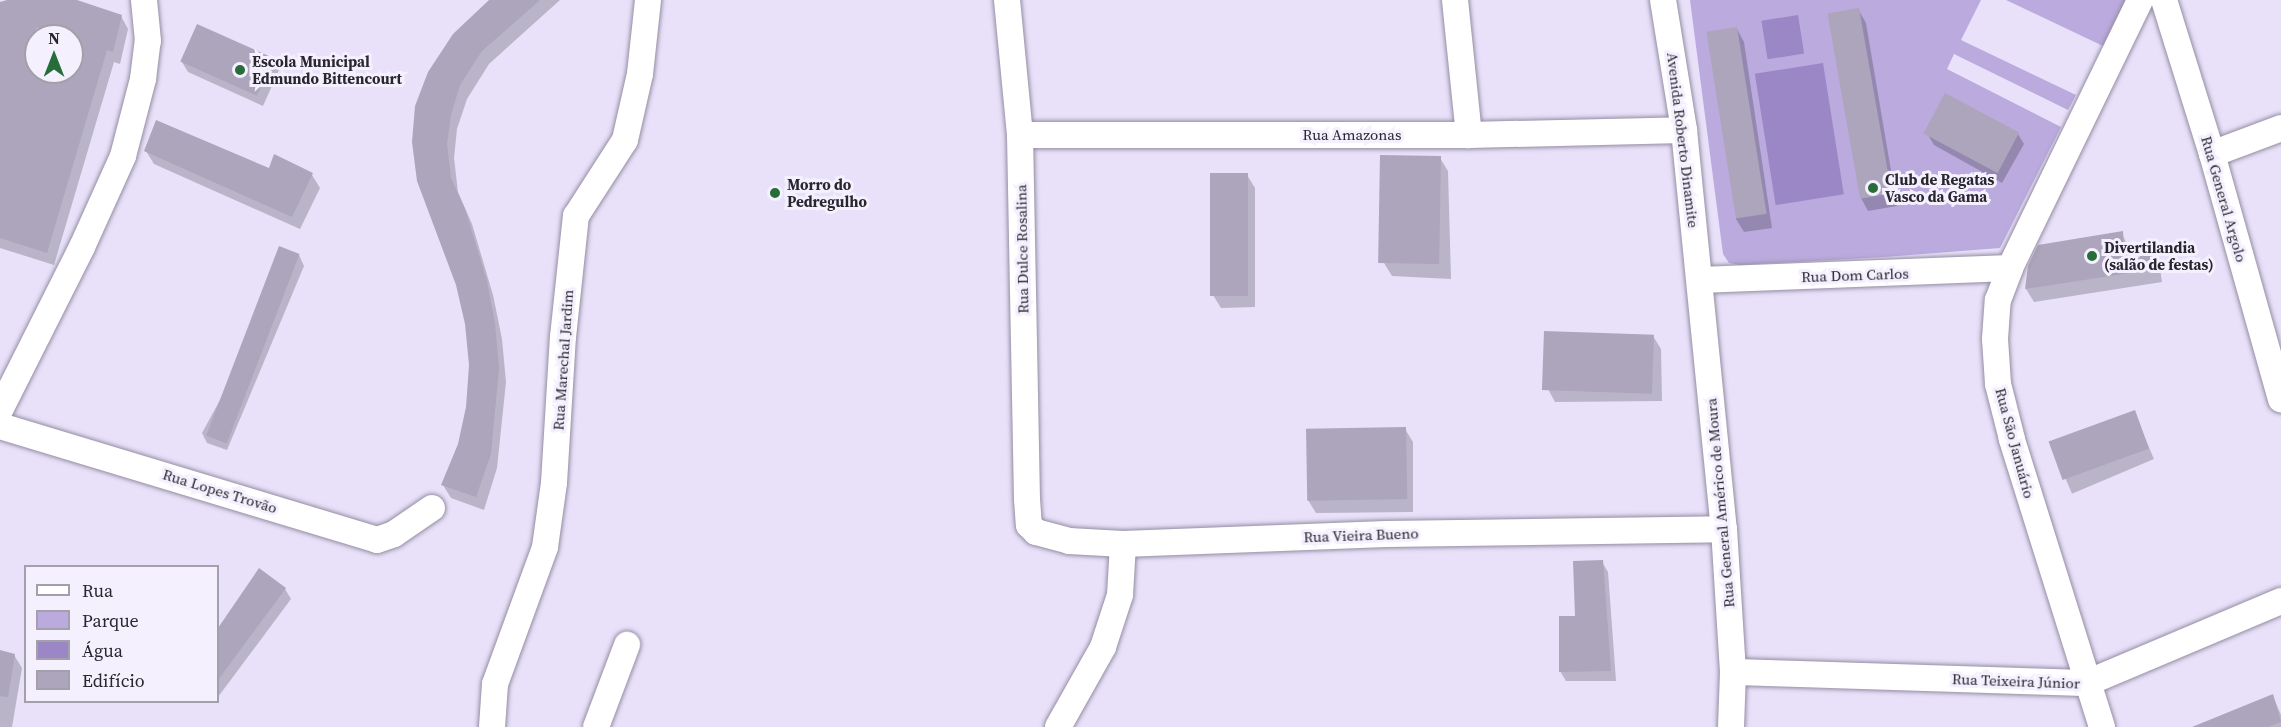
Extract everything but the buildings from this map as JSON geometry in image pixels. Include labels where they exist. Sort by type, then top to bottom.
[{"type":"street","points":[[0,410],[82,247],[123,156],[142,79],[146,51],[144,0]]},
{"type":"street","name":"Rua Marechal Jardim","points":[[492,727],[495,684],[545,547],[554,483],[563,337],[576,216],[626,140],[640,74],[648,0]]},
{"type":"street","name":"Rua Dulce Rosalina","points":[[1007,0],[1020,135],[1027,499]]},
{"type":"street","points":[[1455,0],[1469,135]]},
{"type":"street","name":"Avenida Roberto Dinamite","points":[[1663,0],[1684,130],[1700,279]]},
{"type":"street","name":"Rua São Januário","points":[[2102,727],[2015,450],[1998,384],[1995,339],[1998,300],[2010,268],[2140,0]]},
{"type":"street","name":"Rua General Argolo","points":[[2164,0],[2212,154],[2281,399]]},
{"type":"street","points":[[2212,154],[2281,128]]},
{"type":"street","name":"Rua Amazonas","points":[[1020,135],[1469,135],[1684,130]]},
{"type":"street","name":"Rua Dom Carlos","points":[[1700,279],[2010,268]]},
{"type":"street","name":"Rua General Américo de Moura","points":[[1700,279],[1724,529],[1733,672],[1731,727]]},
{"type":"street","name":"Rua Lopes Trovão","points":[[0,426],[377,540],[394,534],[432,508]]},
{"type":"street","name":"Rua Vieira Bueno","points":[[1027,499],[1029,525],[1036,532],[1070,542],[1123,544],[1386,534],[1724,529]]},
{"type":"street","points":[[1058,727],[1103,647],[1120,595],[1123,544]]},
{"type":"street","name":"Rua Teixeira Júnior","points":[[1733,672],[2087,683],[2281,600]]},
{"type":"street","points":[[596,727],[627,645]]},
{"type":"green space","name":"Club de Regatas Vasco da Gama","points":[[1690,0],[1981,0],[1961,40],[2076,95],[2068,110],[1954,54],[1947,69],[2061,127],[2000,248],[1885,257],[1740,265],[1729,263],[1723,254]]},
{"type":"green space","points":[[2006,0],[2127,0],[2103,46]]},
{"type":"water","points":[[1798,15],[1804,54],[1768,59],[1761,21]]},
{"type":"water","points":[[1823,63],[1844,194],[1776,205],[1755,74]]},
{"type":"place","name":"Escola Municipal Edmundo Bittencourt","points":[[240,70]]},
{"type":"place","name":"Club de Regatas Vasco da Gama","points":[[1873,188]]},
{"type":"place","name":"Morro do Pedregulho","points":[[775,193]]},
{"type":"place","name":"Divertilandia (salão de festas)","points":[[2092,256]]}]
